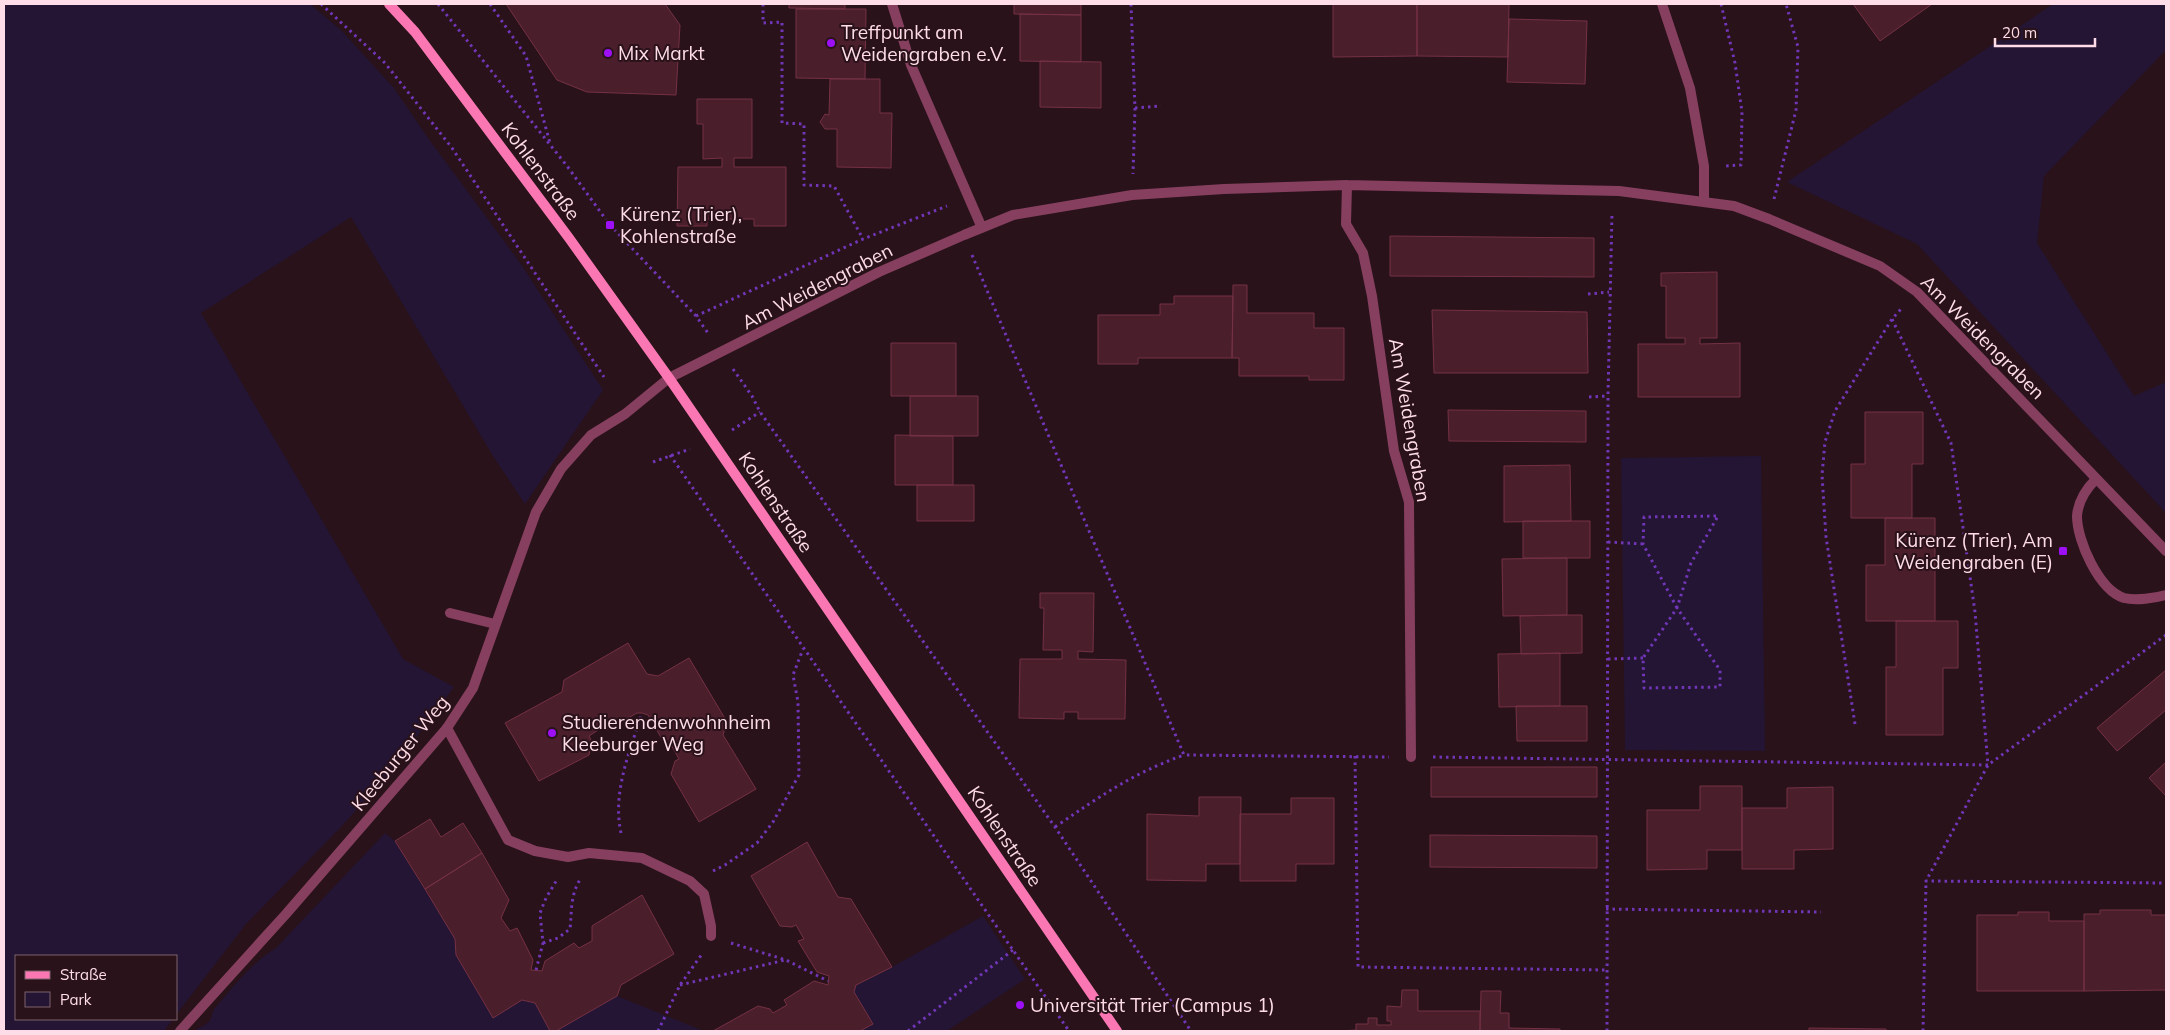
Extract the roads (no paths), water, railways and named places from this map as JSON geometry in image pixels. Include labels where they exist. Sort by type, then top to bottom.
[{"type":"main road","name":"Kohlenstraße","points":[[389,4],[415,32],[569,238],[669,378],[1118,1031]]},
{"type":"street","points":[[892,4],[911,65],[982,228]]},
{"type":"street","points":[[1662,4],[1690,88],[1704,166],[1704,201]]},
{"type":"street","name":"Am Weidengraben","points":[[669,378],[879,272],[1013,215],[1132,195],[1224,189],[1347,185],[1619,191],[1734,206],[1880,266],[1917,292],[2166,551]]},
{"type":"street","name":"Am Weidengraben","points":[[1347,185],[1346,224],[1363,253],[1372,296],[1394,451],[1409,502],[1411,757]]},
{"type":"street","name":"Kleeburger Weg","points":[[180,1031],[299,899],[447,728],[473,688],[536,512],[561,469],[591,435],[625,414],[669,378]]},
{"type":"street","points":[[2096,479],[2087,488],[2080,502],[2078,516],[2085,549],[2095,572],[2110,589],[2124,598],[2146,598],[2166,595]]},
{"type":"street","points":[[450,613],[495,624]]},
{"type":"street","points":[[447,728],[508,840],[535,851],[568,857],[589,854],[642,858],[690,881],[704,894],[711,926],[711,936]]},
{"type":"place","name":"Treffpunkt am Weidengraben e.V.","points":[[831,43]]},
{"type":"place","name":"Mix Markt","points":[[608,53]]},
{"type":"place","name":"Kürenz (Trier), Kohlenstraße","points":[[610,225]]},
{"type":"place","name":"Kürenz (Trier), Am Weidengraben (E)","points":[[2063,551]]},
{"type":"place","name":"Studierendenwohnheim Kleeburger Weg","points":[[552,733]]},
{"type":"place","name":"Universität Trier (Campus 1)","points":[[1020,1005]]}]
